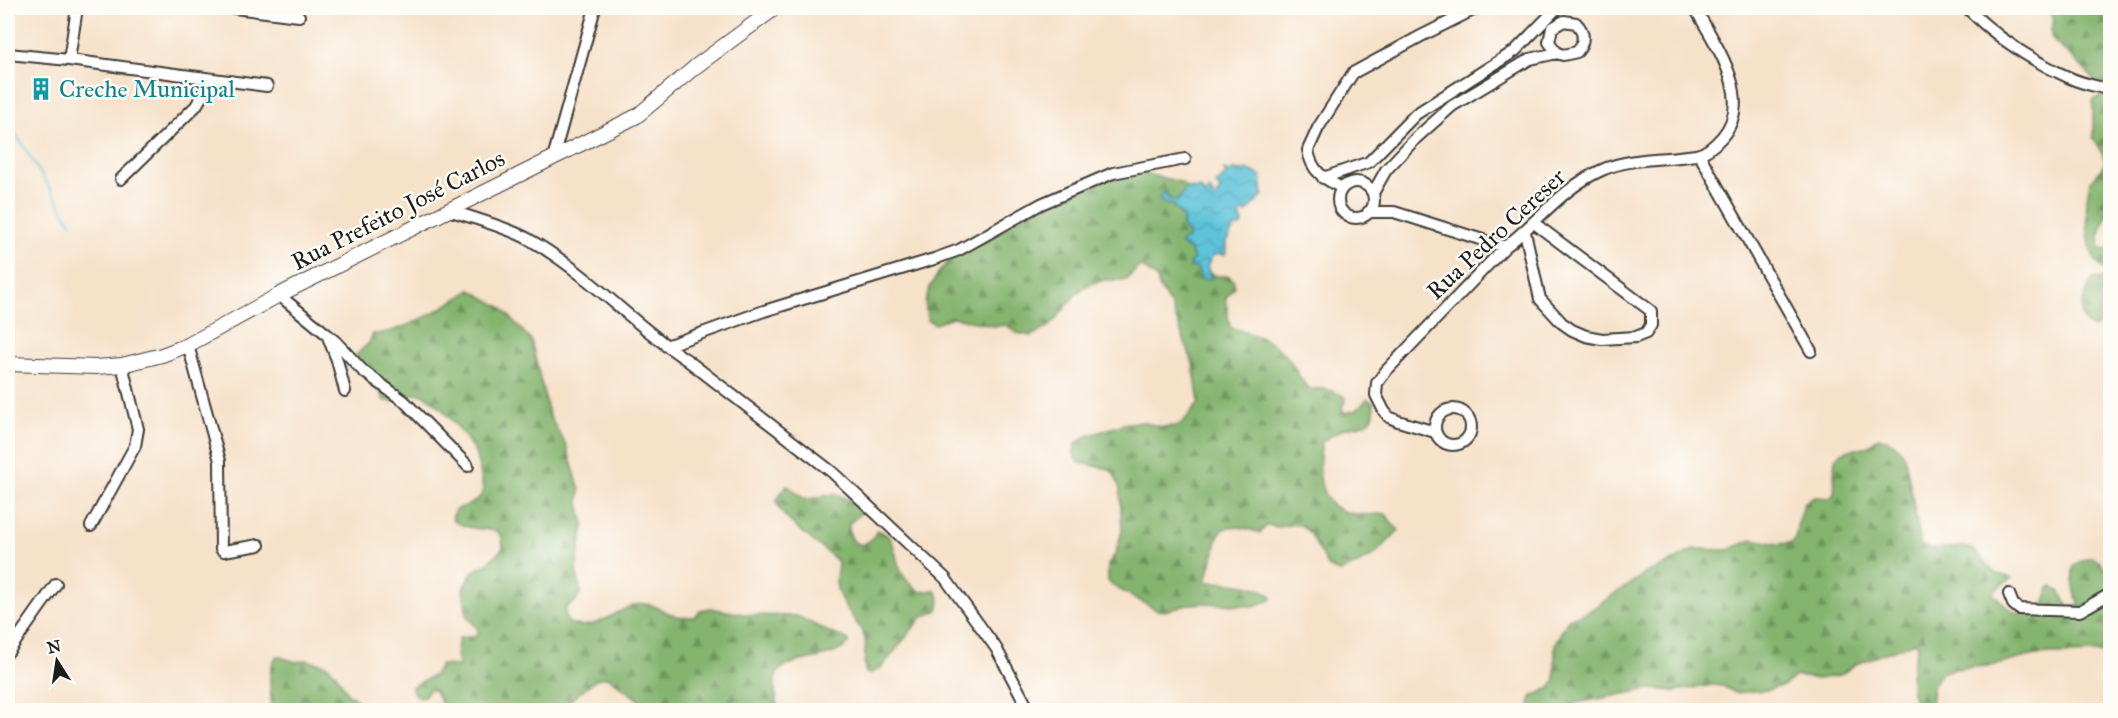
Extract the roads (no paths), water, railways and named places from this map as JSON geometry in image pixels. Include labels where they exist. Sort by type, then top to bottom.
[{"type":"main road","name":"Rua Prefeito José Carlos","points":[[8,364],[96,367],[122,365],[153,358],[188,345],[279,295],[637,116],[695,67],[775,8]]},
{"type":"street","points":[[69,60],[76,8]]},
{"type":"street","points":[[234,8],[299,16]]},
{"type":"street","points":[[553,158],[595,8]]},
{"type":"street","points":[[1342,188],[1313,168],[1308,150],[1318,128],[1353,73],[1477,8]]},
{"type":"street","name":"Rua Pedro Cereser","points":[[1435,432],[1389,417],[1376,395],[1377,383],[1505,247],[1525,232],[1568,190],[1589,176],[1624,163],[1699,154],[1714,146],[1726,133],[1732,121],[1734,93],[1732,81],[1727,67],[1695,8]]},
{"type":"street","points":[[1967,8],[1996,35],[2028,56],[2071,79],[2110,90]]},
{"type":"street","points":[[1323,177],[1369,162],[1416,114],[1515,51],[1551,10]]},
{"type":"street","points":[[1530,59],[1552,28],[1564,21],[1576,23],[1583,33],[1582,46],[1577,52],[1563,55],[1557,53],[1552,48],[1549,34]]},
{"type":"street","points":[[1394,212],[1373,195],[1366,185],[1361,183],[1351,183],[1342,188],[1338,200],[1342,211],[1352,217],[1364,216],[1372,208],[1373,195],[1386,170],[1416,138],[1452,106],[1530,59],[1557,53]]},
{"type":"street","points":[[8,54],[267,86]]},
{"type":"street","points":[[121,179],[196,106],[207,80]]},
{"type":"street","points":[[1699,154],[1811,351]]},
{"type":"street","points":[[666,346],[764,310],[959,250],[1041,204],[1113,173],[1135,171],[1185,159]]},
{"type":"street","points":[[1361,183],[1386,170]]},
{"type":"street","points":[[448,210],[528,239],[560,259],[666,346],[832,472],[945,578],[996,648],[1029,711]]},
{"type":"street","points":[[1368,213],[1394,212],[1505,247]]},
{"type":"street","points":[[1525,232],[1540,299],[1562,323],[1586,336],[1602,339],[1636,337],[1646,333],[1651,325],[1651,311],[1534,223]]},
{"type":"street","points":[[279,295],[325,332],[363,371],[413,408],[468,466]]},
{"type":"street","points":[[325,332],[332,345],[345,391]]},
{"type":"street","points":[[188,345],[220,461],[221,549],[224,551],[259,545]]},
{"type":"street","points":[[91,526],[135,446],[138,429],[122,365]]},
{"type":"street","points":[[1408,424],[1439,416],[1447,410],[1461,411],[1470,421],[1471,431],[1463,443],[1453,445],[1444,443],[1435,432],[1435,423],[1439,416]]},
{"type":"street","points":[[8,652],[56,584]]},
{"type":"street","points":[[2009,594],[2013,604],[2019,609],[2080,611],[2110,594]]},
{"type":"water","points":[[1234,169],[1244,172],[1247,169],[1261,176],[1263,195],[1246,213],[1243,211],[1240,214],[1243,224],[1235,227],[1230,234],[1226,242],[1225,255],[1212,256],[1207,267],[1212,278],[1202,280],[1197,268],[1190,267],[1189,263],[1194,259],[1190,250],[1181,245],[1183,240],[1188,239],[1188,232],[1182,227],[1183,219],[1173,205],[1161,201],[1160,196],[1166,192],[1168,198],[1176,201],[1184,190],[1191,187],[1196,190],[1200,188],[1206,196],[1210,190],[1215,199],[1220,189],[1216,184],[1226,175],[1224,170],[1230,173]]},
{"type":"waterway","points":[[8,124],[72,224]]},
{"type":"place","name":"Creche Municipal","points":[[41,89]]}]
